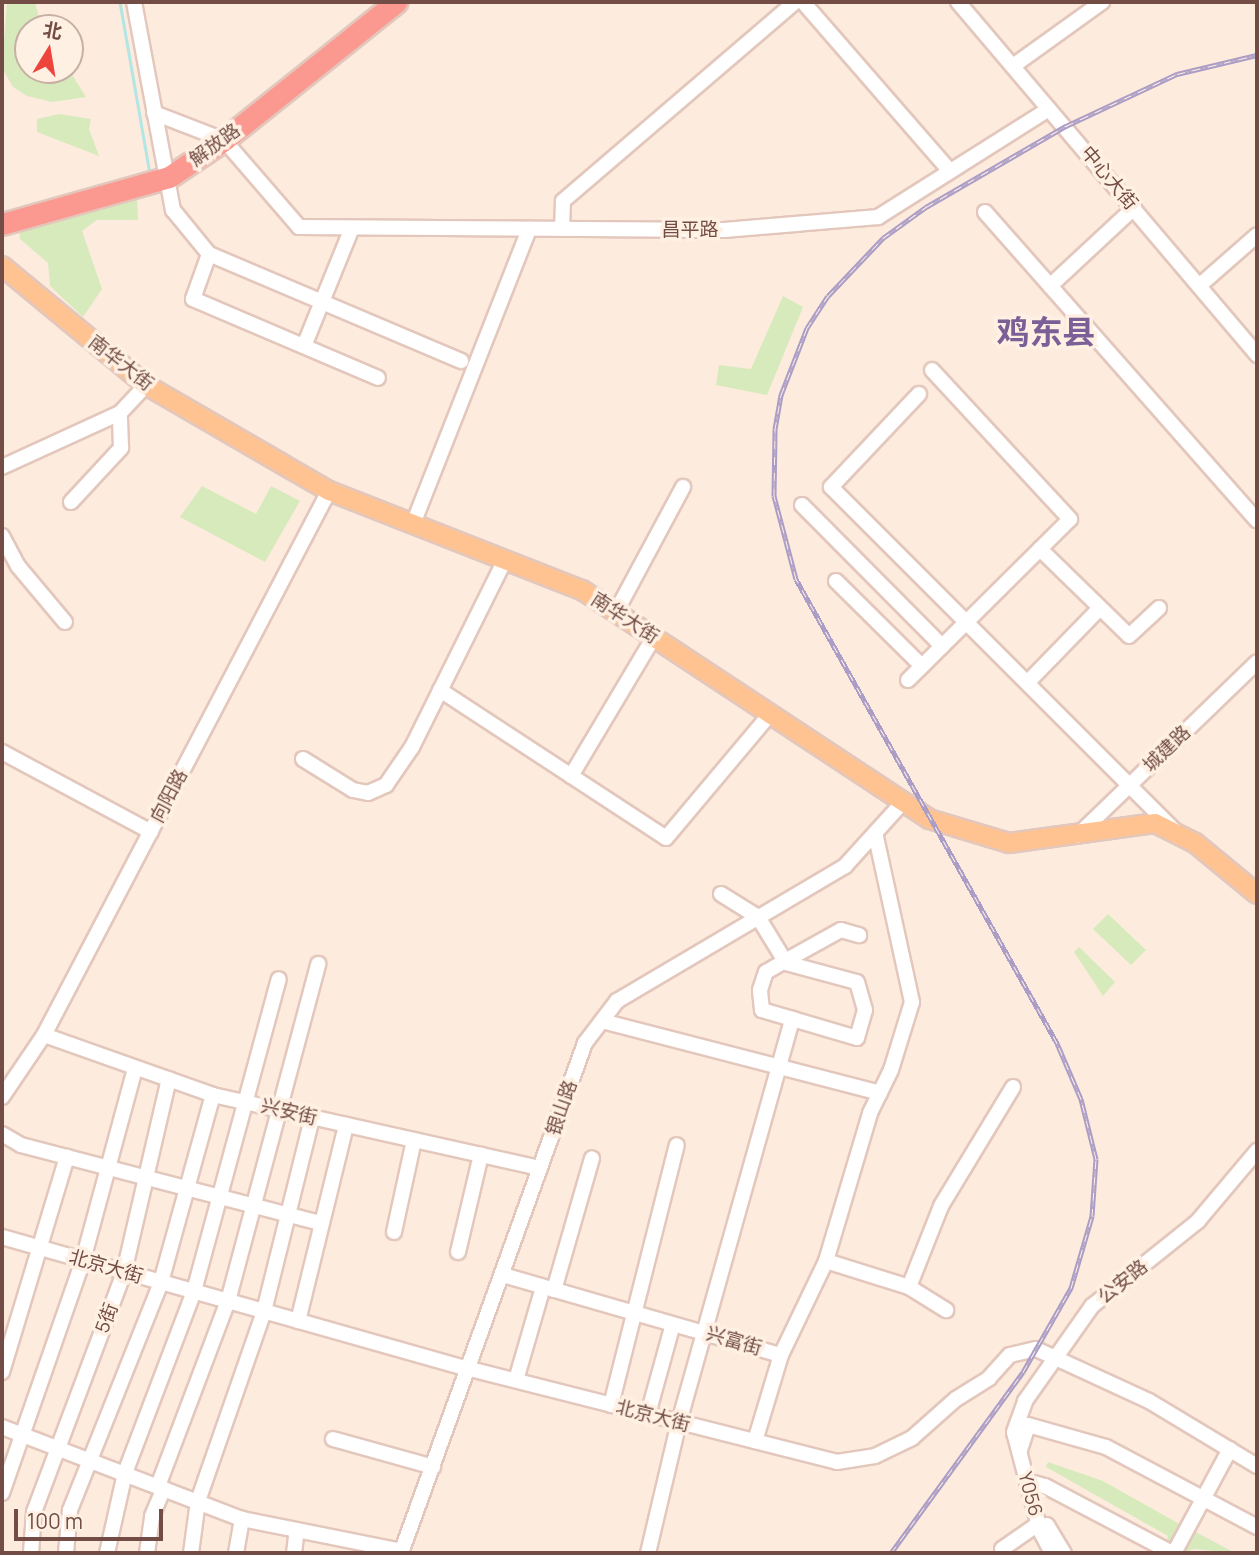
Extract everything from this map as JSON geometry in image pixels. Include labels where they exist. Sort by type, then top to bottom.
[{"type":"highway","name":"解放路","points":[[2,224],[169,177],[224,140],[396,2]]},
{"type":"main road","name":"南华大街","points":[[2,266],[146,386],[329,491],[582,590],[929,819],[1009,844],[1076,836],[1136,823],[1155,823],[1175,831],[1257,894]]},
{"type":"street","points":[[134,2],[154,113],[169,177],[173,210],[209,254],[461,361]]},
{"type":"street","points":[[562,229],[563,201],[795,2]]},
{"type":"street","points":[[803,2],[949,170]]},
{"type":"street","name":"中心大街","points":[[958,2],[1257,355]]},
{"type":"street","points":[[1013,66],[1102,2]]},
{"type":"street","name":"昌平路","points":[[224,140],[299,227],[724,230],[878,217],[1049,109]]},
{"type":"street","points":[[154,113],[224,140]]},
{"type":"street","points":[[1051,286],[1134,208]]},
{"type":"street","points":[[985,212],[1257,520]]},
{"type":"street","points":[[304,346],[352,228]]},
{"type":"street","points":[[413,524],[529,229]]},
{"type":"street","points":[[1199,286],[1257,235]]},
{"type":"street","points":[[209,254],[193,299],[378,378]]},
{"type":"street","points":[[908,680],[1070,519],[932,370]]},
{"type":"street","points":[[2,467],[120,413],[146,386]]},
{"type":"street","points":[[919,394],[831,487],[1175,831]]},
{"type":"street","points":[[71,502],[121,448],[120,413]]},
{"type":"street","points":[[616,612],[682,487]]},
{"type":"street","name":"向阳路","points":[[2,1095],[44,1035],[329,491]]},
{"type":"street","points":[[802,505],[942,646]]},
{"type":"street","points":[[2,536],[18,566],[65,622]]},
{"type":"street","points":[[1040,549],[1129,636],[1159,608]]},
{"type":"street","points":[[303,759],[353,790],[368,793],[386,785],[440,690],[505,560]]},
{"type":"street","points":[[836,582],[922,666]]},
{"type":"street","points":[[1028,682],[1100,608]]},
{"type":"street","points":[[571,776],[654,637]]},
{"type":"street","name":"城建路","points":[[1076,836],[1257,662]]},
{"type":"street","points":[[440,690],[666,838],[770,714]]},
{"type":"street","points":[[2,752],[150,832]]},
{"type":"street","name":"银山路","points":[[402,1552],[470,1369],[584,1043],[617,1000],[845,866],[903,802]]},
{"type":"street","name":"兴富街","points":[[503,1275],[781,1355],[826,1261],[912,1002],[875,833]]},
{"type":"street","points":[[721,894],[758,917],[785,961],[857,982],[865,1010],[857,1038],[762,1010],[760,990],[766,972],[785,961],[841,930],[859,935]]},
{"type":"street","points":[[147,1553],[152,1516],[161,1487],[228,1301],[318,964]]},
{"type":"street","points":[[107,1553],[125,1473],[194,1291],[243,1102],[279,979]]},
{"type":"street","points":[[648,1553],[679,1422],[781,1067],[792,1019]]},
{"type":"street","points":[[602,1021],[880,1093]]},
{"type":"street","name":"兴安街","points":[[44,1035],[213,1095],[540,1168]]},
{"type":"street","points":[[2,1493],[83,1260],[135,1069]]},
{"type":"street","name":"5街","points":[[31,1553],[34,1512],[124,1272],[169,1079]]},
{"type":"street","points":[[909,1287],[941,1206],[1013,1087]]},
{"type":"street","points":[[66,1553],[70,1510],[161,1282],[213,1095]]},
{"type":"street","points":[[191,1553],[198,1501],[264,1311],[312,1118]]},
{"type":"street","points":[[298,1321],[346,1125]]},
{"type":"street","points":[[2,1134],[21,1145],[320,1223]]},
{"type":"street","points":[[394,1232],[414,1140]]},
{"type":"street","points":[[611,1405],[677,1145]]},
{"type":"street","name":"公安路","points":[[1014,1432],[1026,1401],[1092,1306],[1198,1221],[1257,1151]]},
{"type":"street","points":[[458,1252],[481,1155]]},
{"type":"street","points":[[2,1371],[43,1249],[67,1157]]},
{"type":"street","points":[[516,1380],[592,1158]]},
{"type":"street","name":"北京大街","points":[[2,1237],[470,1369],[837,1462],[875,1456],[912,1438],[956,1399],[989,1378],[1010,1355],[1036,1349],[1058,1356],[1149,1401],[1257,1466]]},
{"type":"street","points":[[826,1261],[909,1287],[946,1310]]},
{"type":"street","points":[[648,1414],[673,1324]]},
{"type":"street","points":[[755,1441],[781,1355]]},
{"type":"street","points":[[1019,1451],[1028,1425],[1106,1447],[1257,1527]]},
{"type":"street","points":[[2,1427],[242,1519],[402,1552]]},
{"type":"street","name":"Y056","points":[[1014,1432],[1031,1482],[1038,1524],[1052,1553]]},
{"type":"street","points":[[333,1439],[433,1467]]},
{"type":"street","points":[[1031,1482],[1173,1553],[1230,1449]]},
{"type":"street","points":[[1031,1482],[1046,1525],[1064,1553]]},
{"type":"street","points":[[236,1553],[242,1519]]},
{"type":"street","points":[[1002,1549],[1038,1524]]},
{"type":"street","points":[[294,1553],[297,1530]]},
{"type":"green space","points":[[7,2],[35,2],[38,14],[14,14],[14,84],[78,84],[86,97],[52,102],[27,96],[13,87],[2,68]]},
{"type":"green space","points":[[59,114],[91,119],[89,129],[99,156],[37,132],[37,119]]},
{"type":"green space","points":[[137,196],[138,220],[97,220],[82,231],[102,289],[83,317],[50,286],[48,263],[20,239],[18,220]]},
{"type":"green space","points":[[783,296],[803,307],[767,395],[716,385],[719,365],[751,369]]},
{"type":"green space","points":[[202,486],[256,514],[271,486],[300,501],[265,562],[180,517]]},
{"type":"green space","points":[[1108,914],[1146,950],[1131,965],[1093,929]]},
{"type":"green space","points":[[1079,947],[1115,982],[1103,996],[1074,952]]},
{"type":"green space","points":[[1048,1462],[1103,1481],[1183,1526],[1171,1545],[1165,1545],[1168,1536],[1046,1467]]},
{"type":"green space","points":[[1192,1530],[1235,1553],[1194,1549],[1183,1553]]},
{"type":"waterway","points":[[120,2],[149,169]]},
{"type":"railway","points":[[891,1553],[1023,1372],[1071,1288],[1092,1216],[1096,1159],[1081,1099],[1057,1043],[796,579],[774,496],[775,429],[781,395],[807,328],[828,296],[883,238],[926,207],[1066,126],[1177,74],[1257,55]]},
{"type":"district","name":"鸡东县","points":[[1046,332]]}]
